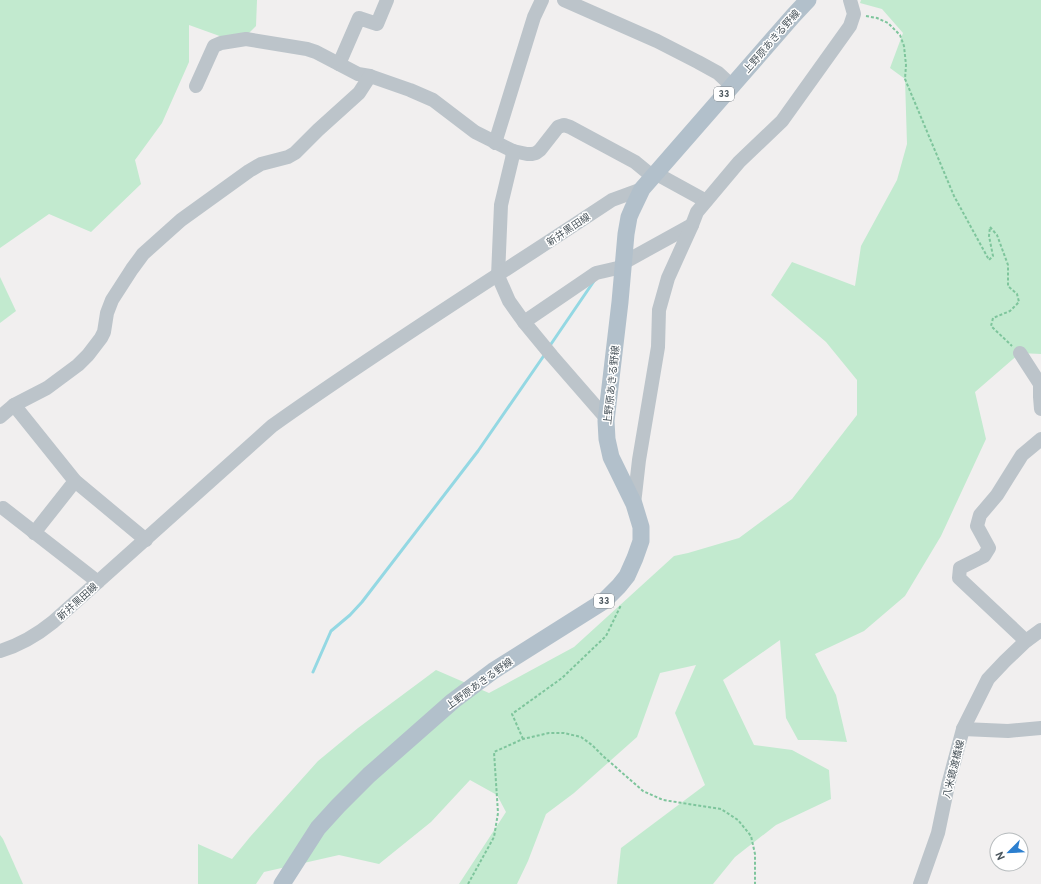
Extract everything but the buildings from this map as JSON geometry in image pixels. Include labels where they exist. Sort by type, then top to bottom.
[{"type":"main road","name":"上野原あきる野線","points":[[282,884],[318,828],[369,775],[453,701],[493,671],[604,601],[627,576],[641,541],[641,527],[634,504],[611,457],[607,439],[606,418],[619,310],[622,265],[629,217],[636,199],[650,179],[808,0]]},
{"type":"street","points":[[339,64],[359,18],[378,24],[387,0]]},
{"type":"street","points":[[495,143],[534,17],[542,0]]},
{"type":"street","points":[[564,0],[657,41],[718,73],[732,86]]},
{"type":"street","points":[[634,504],[639,460],[658,346],[659,310],[668,278],[697,212],[739,162],[782,121],[850,26],[854,14],[850,0]]},
{"type":"street","points":[[196,86],[214,46],[221,43],[246,39],[307,49],[316,52],[358,74],[370,76],[433,100],[475,132],[513,151],[526,154],[536,153],[558,127],[564,124],[635,162],[650,179],[706,201]]},
{"type":"street","points":[[0,417],[14,405],[47,388],[88,355],[104,332],[107,313],[112,300],[132,268],[156,242],[181,220],[249,171],[261,164],[288,157],[295,153],[358,93],[370,76]]},
{"type":"street","points":[[513,151],[501,205],[498,276],[509,302],[524,322],[606,418]]},
{"type":"street","name":"新井黒田線","points":[[0,651],[37,635],[53,622],[272,426],[402,337],[498,276],[612,200],[650,179]]},
{"type":"street","points":[[524,322],[596,273],[622,265],[692,225]]},
{"type":"street","points":[[1020,353],[1040,384],[1041,409]]},
{"type":"street","points":[[14,405],[75,481],[146,540]]},
{"type":"street","points":[[1026,641],[959,578],[960,568],[984,556],[989,548],[977,526],[980,515],[997,495],[1022,455],[1041,439]]},
{"type":"street","points":[[34,532],[75,481]]},
{"type":"street","points":[[3,508],[98,582]]},
{"type":"street","points":[[963,729],[988,679],[1026,641],[1041,630]]},
{"type":"street","name":"八米鏡渡橋線","points":[[920,884],[938,833],[948,785],[963,729],[1008,731],[1041,728]]},
{"type":"path","points":[[854,14],[877,18],[888,23],[900,35],[904,46],[906,65],[905,79],[954,196],[989,260],[993,256],[989,236],[990,227],[997,234],[1008,266],[1008,286],[1017,294],[1018,302],[1010,311],[993,318],[991,326],[1020,353]]},
{"type":"path","points":[[523,739],[512,714],[562,678],[606,636],[622,602]]},
{"type":"path","points":[[468,884],[494,837],[498,813],[494,752],[523,739],[549,733],[564,733],[581,737],[644,791],[663,800],[721,809],[738,820],[751,836],[755,854],[755,884]]},
{"type":"green space","points":[[0,0],[257,0],[256,26],[239,43],[189,25],[189,62],[162,123],[135,160],[141,184],[91,232],[49,214],[0,248]]},
{"type":"green space","points":[[861,0],[1041,0],[1041,354],[1020,353],[975,392],[986,439],[941,536],[905,596],[864,631],[815,654],[836,695],[847,742],[798,740],[786,718],[780,640],[723,680],[754,745],[792,750],[829,770],[831,799],[776,825],[735,857],[713,884],[617,884],[621,848],[705,785],[675,713],[696,665],[660,673],[637,737],[574,793],[546,814],[528,861],[517,884],[459,884],[506,812],[497,795],[470,780],[431,822],[379,864],[339,855],[264,872],[256,884],[198,884],[198,844],[232,859],[318,761],[358,728],[436,670],[489,693],[574,647],[674,556],[739,538],[792,499],[857,415],[857,380],[826,342],[771,295],[792,262],[855,286],[861,246],[897,180],[907,144],[905,79],[890,68],[903,33],[882,9],[860,3]]},
{"type":"green space","points":[[0,277],[16,311],[0,323]]},
{"type":"green space","points":[[0,835],[3,839],[23,884],[0,884]]},
{"type":"waterway","points":[[549,347],[594,281]]},
{"type":"waterway","points":[[313,672],[331,631],[350,615],[362,602],[478,451],[545,354]]}]
